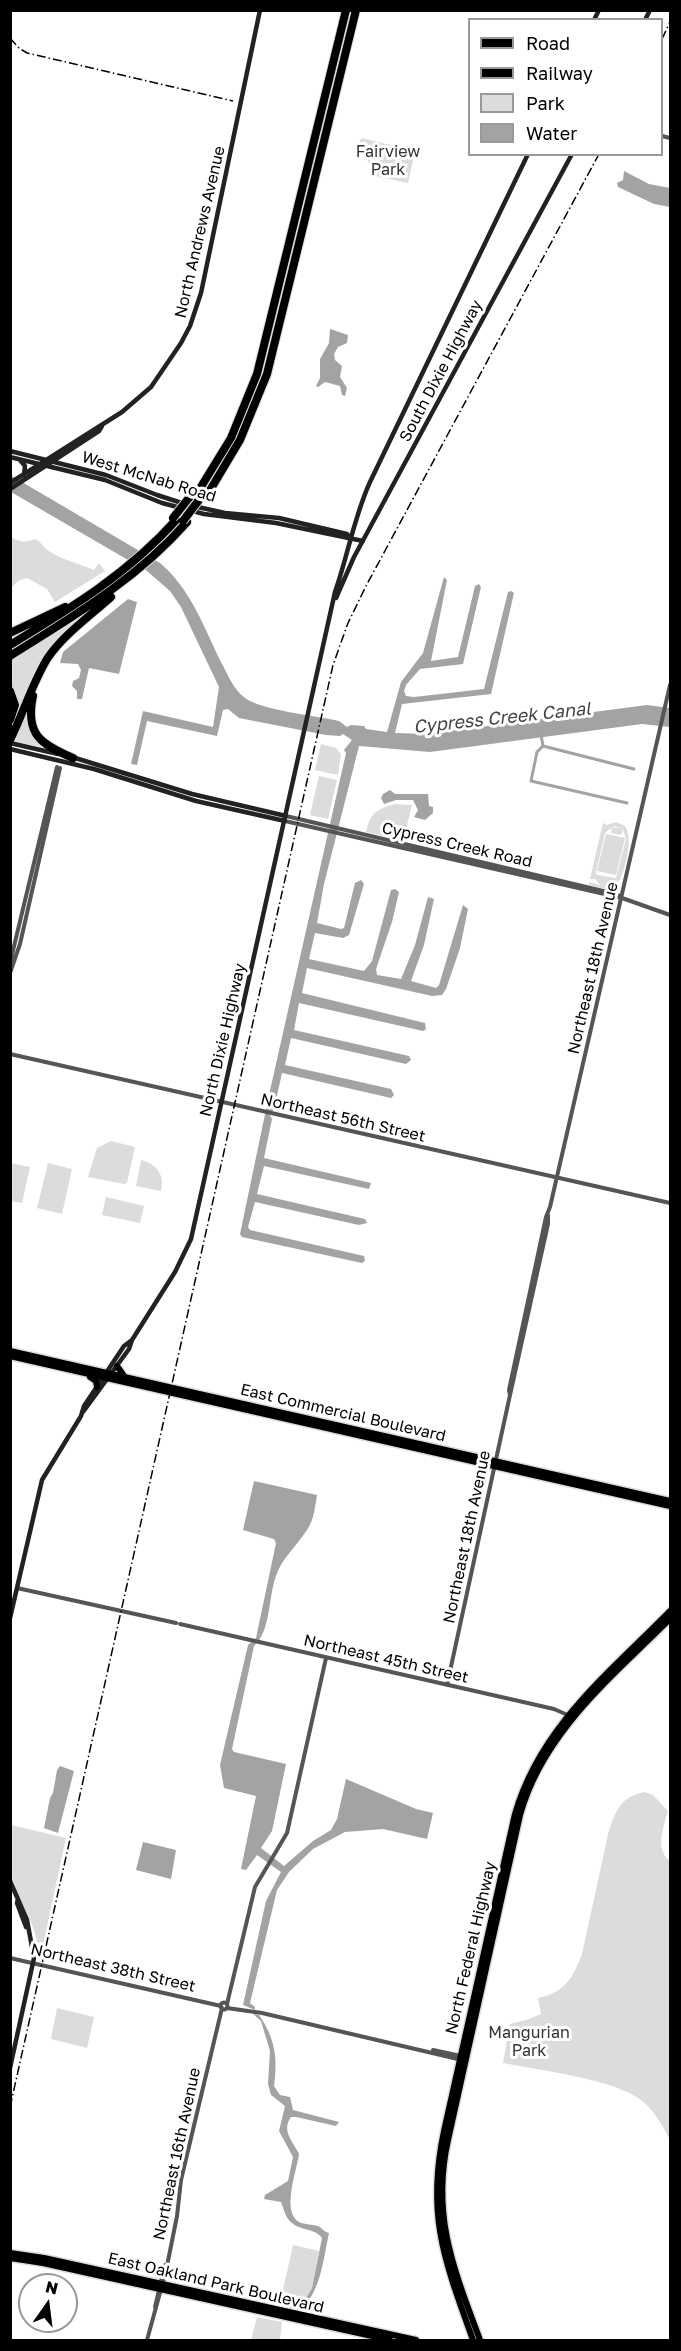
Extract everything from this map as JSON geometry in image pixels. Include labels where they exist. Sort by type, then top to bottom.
[{"type":"highway","points":[[199,495],[230,433],[253,376],[341,10]]},
{"type":"highway","points":[[199,495],[235,430],[257,374],[346,10]]},
{"type":"highway","points":[[10,643],[95,592],[131,568],[152,550],[180,520],[237,439],[261,382],[351,10]]},
{"type":"highway","points":[[10,654],[96,603],[180,520],[236,448],[261,391],[315,184],[356,10]]},
{"type":"highway","points":[[319,99],[333,64]]},
{"type":"highway","points":[[315,184],[317,152]]},
{"type":"highway","points":[[10,643],[131,568]]},
{"type":"highway","points":[[10,742],[47,660],[58,646],[130,581],[131,568]]},
{"type":"highway","points":[[10,633],[67,606]]},
{"type":"highway","points":[[39,677],[31,716],[35,731],[47,746],[73,758]]},
{"type":"highway","points":[[10,691],[15,705],[10,720]]},
{"type":"main road","name":"North Andrews Avenue","points":[[48,463],[135,402],[162,373],[182,343],[196,309],[260,10]]},
{"type":"main road","name":"South Dixie Highway","points":[[304,731],[356,516],[368,486],[527,156]]},
{"type":"main road","name":"South Dixie Highway","points":[[335,601],[363,541],[571,156]]},
{"type":"main road","name":"North Andrews Avenue","points":[[10,483],[67,453],[99,431],[102,426]]},
{"type":"main road","name":"West McNab Road","points":[[10,451],[109,481],[162,503],[208,515],[276,523],[363,541]]},
{"type":"main road","points":[[67,453],[66,459],[69,465]]},
{"type":"main road","name":"West McNab Road","points":[[10,456],[69,465],[122,480],[174,501],[216,511],[283,519],[346,534],[351,538]]},
{"type":"main road","points":[[18,458],[26,466],[22,478]]},
{"type":"main road","name":"North Andrews Avenue","points":[[10,489],[22,478]]},
{"type":"main road","name":"North Dixie Highway","points":[[83,1412],[84,1406],[97,1387],[129,1349],[132,1340],[176,1272],[191,1239],[304,731]]},
{"type":"main road","points":[[10,742],[73,758],[234,809],[285,820]]},
{"type":"main road","points":[[10,749],[94,769],[184,798],[206,797],[285,820]]},
{"type":"main road","name":"North Dixie Highway","points":[[10,1618],[42,1480],[124,1346],[132,1340]]},
{"type":"main road","name":"East Commercial Boulevard","points":[[10,1353],[85,1373],[124,1376],[229,1400],[285,1416],[495,1465],[670,1501]]},
{"type":"main road","name":"East Commercial Boulevard","points":[[49,1362],[63,1363],[210,1402],[278,1417],[294,1415],[579,1486],[670,1506]]},
{"type":"main road","points":[[117,1366],[120,1374],[124,1376]]},
{"type":"main road","points":[[85,1373],[95,1379],[97,1387]]},
{"type":"main road","points":[[210,1402],[229,1400]]},
{"type":"main road","points":[[579,1486],[589,1483]]},
{"type":"main road","points":[[668,1621],[670,1611]]},
{"type":"main road","name":"North Federal Highway","points":[[480,2340],[471,2317],[461,2301],[444,2256],[437,2223],[436,2190],[439,2157],[452,2106],[514,1814],[526,1779],[546,1743],[593,1689],[670,1611]]},
{"type":"main road","name":"North Federal Highway","points":[[473,2340],[445,2234],[441,2192],[443,2166],[453,2114],[451,2098],[476,2014],[523,1806],[532,1779],[570,1716],[592,1698],[668,1621]]},
{"type":"main road","points":[[592,1698],[593,1689]]},
{"type":"main road","points":[[505,1856],[510,1862]]},
{"type":"main road","points":[[10,1881],[31,1934],[33,1963],[10,2068]]},
{"type":"main road","points":[[490,1922],[494,1932]]},
{"type":"main road","points":[[482,1960],[486,1969]]},
{"type":"main road","points":[[476,1985],[478,1988],[473,2010],[476,2014]]},
{"type":"main road","points":[[439,2157],[443,2166]]},
{"type":"main road","name":"East Oakland Park Boulevard","points":[[10,2253],[300,2318],[416,2340]]},
{"type":"main road","name":"East Oakland Park Boulevard","points":[[10,2258],[36,2259]]},
{"type":"main road","name":"East Oakland Park Boulevard","points":[[321,2322],[390,2340]]},
{"type":"street","name":"Northeast 18th Avenue","points":[[447,1684],[556,1178],[670,685]]},
{"type":"street","points":[[10,963],[58,767],[20,944],[10,973]]},
{"type":"street","name":"Cypress Creek Road","points":[[285,820],[622,898],[670,915]]},
{"type":"street","name":"Northeast 56th Street","points":[[10,1054],[670,1203]]},
{"type":"street","name":"Northeast 45th Street","points":[[17,1588],[447,1684],[570,1716]]},
{"type":"street","name":"Northeast 16th Avenue","points":[[147,2340],[177,2216],[178,2194],[192,2127],[228,1996],[252,1896],[266,1866],[287,1833],[326,1658]]},
{"type":"street","name":"Northeast 38th Street","points":[[10,1958],[462,2058]]},
{"type":"green space","name":"Fairview Park","points":[[362,138],[415,151],[408,183],[375,176],[359,142]]},
{"type":"green space","points":[[11,537],[23,541],[35,539],[59,556],[94,570],[99,563],[105,571],[55,602],[47,589],[27,578],[18,581],[11,588]]},
{"type":"green space","points":[[104,601],[60,641],[11,736],[11,660]]},
{"type":"green space","points":[[32,692],[30,712],[46,748],[12,741]]},
{"type":"green space","points":[[321,744],[336,748],[341,754],[338,775],[315,770]]},
{"type":"green space","points":[[319,776],[337,780],[328,819],[310,815]]},
{"type":"green space","points":[[395,804],[412,805],[403,841],[366,832],[375,813]]},
{"type":"green space","points":[[616,822],[625,826],[628,837],[628,852],[620,879],[608,887],[614,888],[614,891],[589,885],[589,882],[600,885],[595,879],[590,879],[603,823],[607,825]],"holes":[[[614,826],[623,829],[626,839],[616,878],[597,875],[605,833]]]},
{"type":"green space","points":[[613,827],[623,829],[621,835],[611,833]]},
{"type":"green space","points":[[606,834],[625,838],[616,875],[597,871]]},
{"type":"green space","points":[[111,1141],[135,1147],[127,1183],[88,1177],[97,1148]]},
{"type":"green space","points":[[141,1160],[155,1167],[161,1175],[161,1191],[136,1186]]},
{"type":"green space","points":[[11,1163],[30,1167],[22,1203],[11,1201]]},
{"type":"green space","points":[[48,1163],[72,1169],[62,1214],[37,1208]]},
{"type":"green space","points":[[106,1197],[144,1206],[140,1223],[102,1215]]},
{"type":"green space","name":"Mangurian Park","points":[[645,1792],[653,1795],[668,1811],[661,1844],[662,1851],[670,1861],[670,2140],[650,2108],[629,2093],[613,2086],[575,2076],[503,2063],[510,2024],[541,2014],[538,1998],[561,1988],[575,1970],[582,1954],[612,1822],[625,1800]]},
{"type":"green space","points":[[11,1825],[66,1838],[40,1959],[38,1959],[38,1947],[32,1923],[12,1879]]},
{"type":"green space","points":[[57,2008],[94,2017],[87,2048],[51,2039]]},
{"type":"green space","points":[[293,2245],[319,2251],[312,2288],[305,2300],[294,2311],[281,2308],[279,2290],[283,2290]]},
{"type":"green space","points":[[257,2317],[282,2322],[280,2340],[251,2340]]},
{"type":"water","points":[[624,171],[649,184],[670,188],[670,207],[654,204],[618,187],[617,183],[623,180]]},
{"type":"water","points":[[330,329],[348,335],[347,343],[338,347],[334,354],[335,360],[342,366],[340,377],[347,388],[345,396],[342,395],[340,386],[325,382],[316,386],[320,378],[320,359],[329,343]]},
{"type":"water","points":[[10,475],[160,563],[171,573],[203,623],[234,687],[245,698],[263,706],[339,721],[347,727],[364,726],[366,729],[387,732],[401,682],[423,653],[444,577],[447,580],[431,661],[458,657],[475,586],[479,584],[481,587],[463,664],[420,669],[406,685],[404,691],[406,696],[484,689],[508,592],[511,591],[514,593],[491,694],[402,704],[395,733],[426,734],[647,705],[670,708],[670,727],[642,724],[430,752],[359,746],[324,884],[317,923],[344,928],[355,883],[361,880],[364,884],[349,935],[343,938],[315,933],[309,959],[364,971],[372,961],[391,890],[395,889],[399,892],[392,922],[376,969],[377,975],[401,979],[415,945],[428,897],[434,899],[424,945],[411,981],[436,988],[439,985],[463,905],[468,909],[460,948],[442,995],[432,996],[307,968],[302,993],[425,1023],[426,1029],[423,1031],[299,1003],[294,1030],[409,1056],[411,1060],[406,1064],[291,1038],[285,1065],[391,1089],[394,1095],[391,1098],[282,1073],[274,1109],[270,1115],[272,1119],[264,1158],[371,1183],[369,1189],[264,1166],[257,1194],[365,1219],[367,1223],[359,1225],[255,1202],[248,1227],[250,1230],[364,1256],[365,1261],[362,1263],[242,1237],[240,1234],[346,753],[344,750],[352,740],[343,734],[340,736],[326,735],[239,718],[228,709],[223,710],[217,736],[147,721],[137,765],[131,764],[143,711],[213,727],[219,687],[181,607],[170,591],[147,571],[11,492]]},
{"type":"water","points":[[128,599],[137,602],[119,674],[89,668],[82,699],[77,699],[77,691],[72,686],[73,681],[79,678],[81,670],[78,664],[60,663],[63,652]]},
{"type":"water","points":[[390,790],[395,794],[428,794],[429,806],[433,807],[433,813],[425,820],[414,817],[418,810],[413,800],[396,800],[384,804],[381,798]]},
{"type":"water","points":[[254,1481],[317,1495],[309,1526],[276,1576],[266,1623],[254,1646],[232,1749],[234,1752],[286,1764],[272,1831],[261,1848],[284,1866],[313,1841],[331,1830],[337,1819],[346,1779],[416,1809],[433,1813],[427,1839],[383,1829],[345,1832],[313,1849],[289,1872],[277,1890],[250,2003],[255,2010],[243,2005],[266,1901],[281,1872],[257,1855],[246,1870],[241,1869],[256,1796],[224,1788],[220,1765],[248,1645],[256,1638],[276,1543],[274,1539],[243,1530]]},
{"type":"water","points":[[60,1766],[74,1771],[58,1833],[44,1828],[57,1770]]},
{"type":"water","points":[[143,1842],[176,1850],[171,1879],[136,1870]]},
{"type":"water","points":[[253,2014],[259,2015],[272,2040],[276,2066],[274,2086],[280,2095],[290,2097],[293,2110],[339,2122],[336,2126],[291,2117],[288,2122],[289,2136],[299,2154],[293,2180],[291,2209],[299,2222],[318,2226],[329,2233],[317,2286],[299,2311],[294,2311],[305,2300],[312,2288],[322,2238],[290,2221],[281,2202],[264,2199],[265,2195],[288,2181],[293,2157],[279,2131],[285,2106],[271,2095],[268,2084],[270,2051],[261,2021]]},
{"type":"waterway","points":[[541,735],[543,746],[537,752],[531,781],[627,803]]},
{"type":"waterway","points":[[543,746],[634,769]]},
{"type":"railway","points":[[663,37],[670,22]]},
{"type":"railway","points":[[10,38],[27,53],[233,101]]},
{"type":"railway","points":[[10,2107],[333,665],[348,623],[366,586],[598,156]]},
{"type":"water label","name":"Cypress Creek Canal","points":[[502,718]]}]
